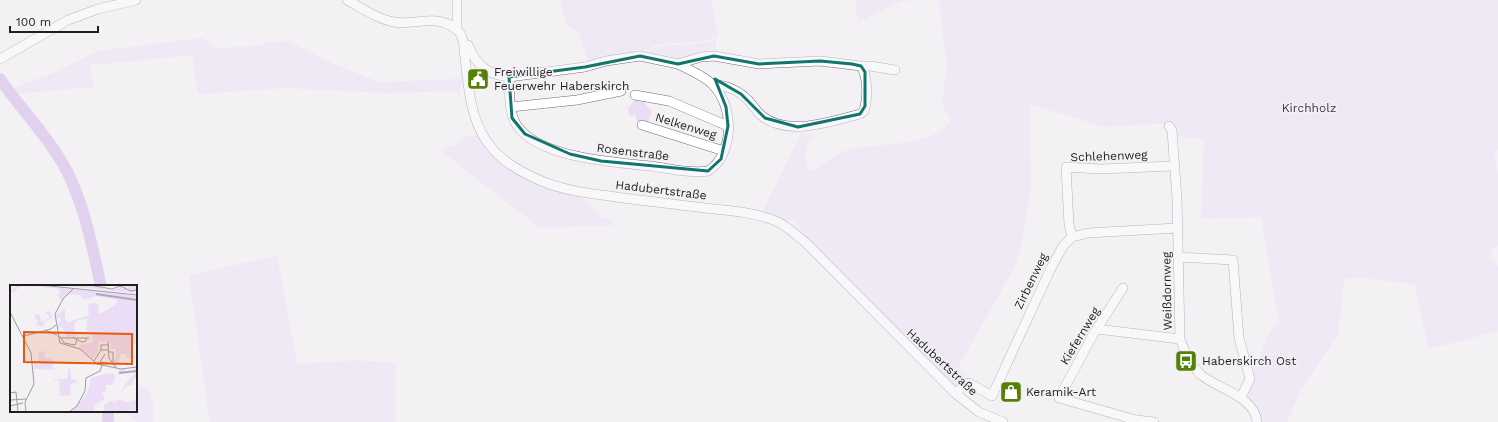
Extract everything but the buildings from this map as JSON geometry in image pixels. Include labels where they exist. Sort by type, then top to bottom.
[{"type":"main road","points":[[0,79],[48,142],[71,179],[81,206],[101,285]]},
{"type":"street","points":[[0,59],[68,20],[98,9],[136,0]]},
{"type":"street","points":[[347,0],[383,19],[394,22],[429,20],[442,22],[457,30],[457,0]]},
{"type":"street","name":"Hadubertstraße","points":[[457,30],[462,37],[464,45],[470,101],[473,114],[490,147],[501,157],[543,182],[580,192],[748,213],[779,223],[805,242],[956,394],[979,412],[1003,422]]},
{"type":"street","name":"Rosenstraße","points":[[464,45],[468,45],[478,63],[485,70],[497,76],[509,77],[585,67],[606,61],[635,56],[650,57],[678,64],[712,84],[728,86],[741,94],[765,118],[772,122],[803,127],[860,114],[864,111],[866,78],[865,72],[861,66]]},
{"type":"street","points":[[678,64],[701,57],[714,56],[759,64],[820,61],[895,70]]},
{"type":"street","name":"Rosenstraße","points":[[509,77],[512,118],[525,134],[536,141],[558,150],[601,161],[704,171],[713,168],[721,159],[724,151],[728,126],[724,102],[712,84]]},
{"type":"street","points":[[511,107],[577,100],[621,91]]},
{"type":"street","points":[[635,95],[669,101],[728,126]]},
{"type":"street","name":"Nelkenweg","points":[[642,125],[724,151]]},
{"type":"street","name":"Weißdornweg","points":[[1168,126],[1172,131],[1174,166],[1180,339],[1188,357],[1199,372],[1216,386],[1241,397],[1257,416],[1257,422]]},
{"type":"street","name":"Schlehenweg","points":[[1072,237],[1069,225],[1066,168],[1174,166]]},
{"type":"street","points":[[1072,237],[1088,233],[1177,228]]},
{"type":"street","name":"Zirbenweg","points":[[956,394],[964,384],[969,382],[992,396],[1050,270],[1063,246],[1072,237]]},
{"type":"street","points":[[1178,257],[1233,260],[1239,338],[1250,380],[1241,397]]},
{"type":"street","name":"Kiefernweg","points":[[1123,288],[1097,330],[1059,398],[1136,420],[1154,422]]},
{"type":"street","points":[[1097,330],[1180,339]]},
{"type":"highlighted area","points":[[640,56],[678,64],[714,56],[759,64],[820,61],[861,66],[865,72],[865,106],[860,114],[798,127],[765,118],[741,94],[715,79],[726,107],[728,126],[721,159],[708,171],[601,161],[570,154],[525,134],[512,118],[509,77],[585,67]]},
{"type":"green space","points":[[560,0],[711,0],[718,36],[700,42],[666,43],[654,46],[639,54],[588,62],[578,31],[567,26]]},
{"type":"green space","points":[[855,0],[929,0],[902,1],[858,22]]},
{"type":"green space","name":"Kirchholz","points":[[942,0],[1498,0],[1498,149],[1494,151],[1498,176],[1498,245],[1493,247],[1492,253],[1489,256],[1498,266],[1498,331],[1446,345],[1428,348],[1415,284],[1362,278],[1344,279],[1338,335],[1301,389],[1287,422],[1259,422],[1243,396],[1269,334],[1279,322],[1261,217],[1201,219],[1204,138],[1180,137],[1169,123],[1104,127],[1030,104],[1031,188],[1020,251],[1014,268],[957,369],[966,374],[955,385],[931,363],[809,239],[794,219],[786,221],[762,213],[801,133],[816,136],[809,139],[805,159],[810,172],[836,156],[851,149],[906,142],[933,135],[943,129],[951,120],[942,104],[947,65],[939,3]]},
{"type":"green space","points":[[202,38],[216,48],[260,46],[266,42],[289,41],[325,60],[378,82],[461,79],[460,99],[457,91],[385,93],[285,88],[198,94],[192,55],[90,65],[93,87],[14,94],[11,89],[58,71],[98,51]]},
{"type":"green space","points":[[716,39],[716,52],[679,60],[651,54],[650,50],[658,47],[708,42]]},
{"type":"green space","points":[[633,97],[646,97],[645,104],[652,111],[647,126],[637,122],[636,115],[629,116],[628,108],[633,102]]},
{"type":"green space","points":[[470,135],[478,135],[501,159],[580,195],[603,219],[605,218],[615,225],[540,228],[441,151],[448,145],[451,147]]},
{"type":"green space","points":[[277,256],[297,363],[361,361],[396,363],[396,422],[210,422],[189,275]]},
{"type":"green space","points":[[137,383],[149,389],[153,402],[153,422],[136,422],[127,412],[137,412]]},
{"type":"place","name":"Freiwillige Feuerwehr Haberskirch","points":[[478,79]]},
{"type":"place","name":"Haberskirch Ost","points":[[1186,361]]},
{"type":"place","name":"Keramik-Art","points":[[1011,392]]}]
